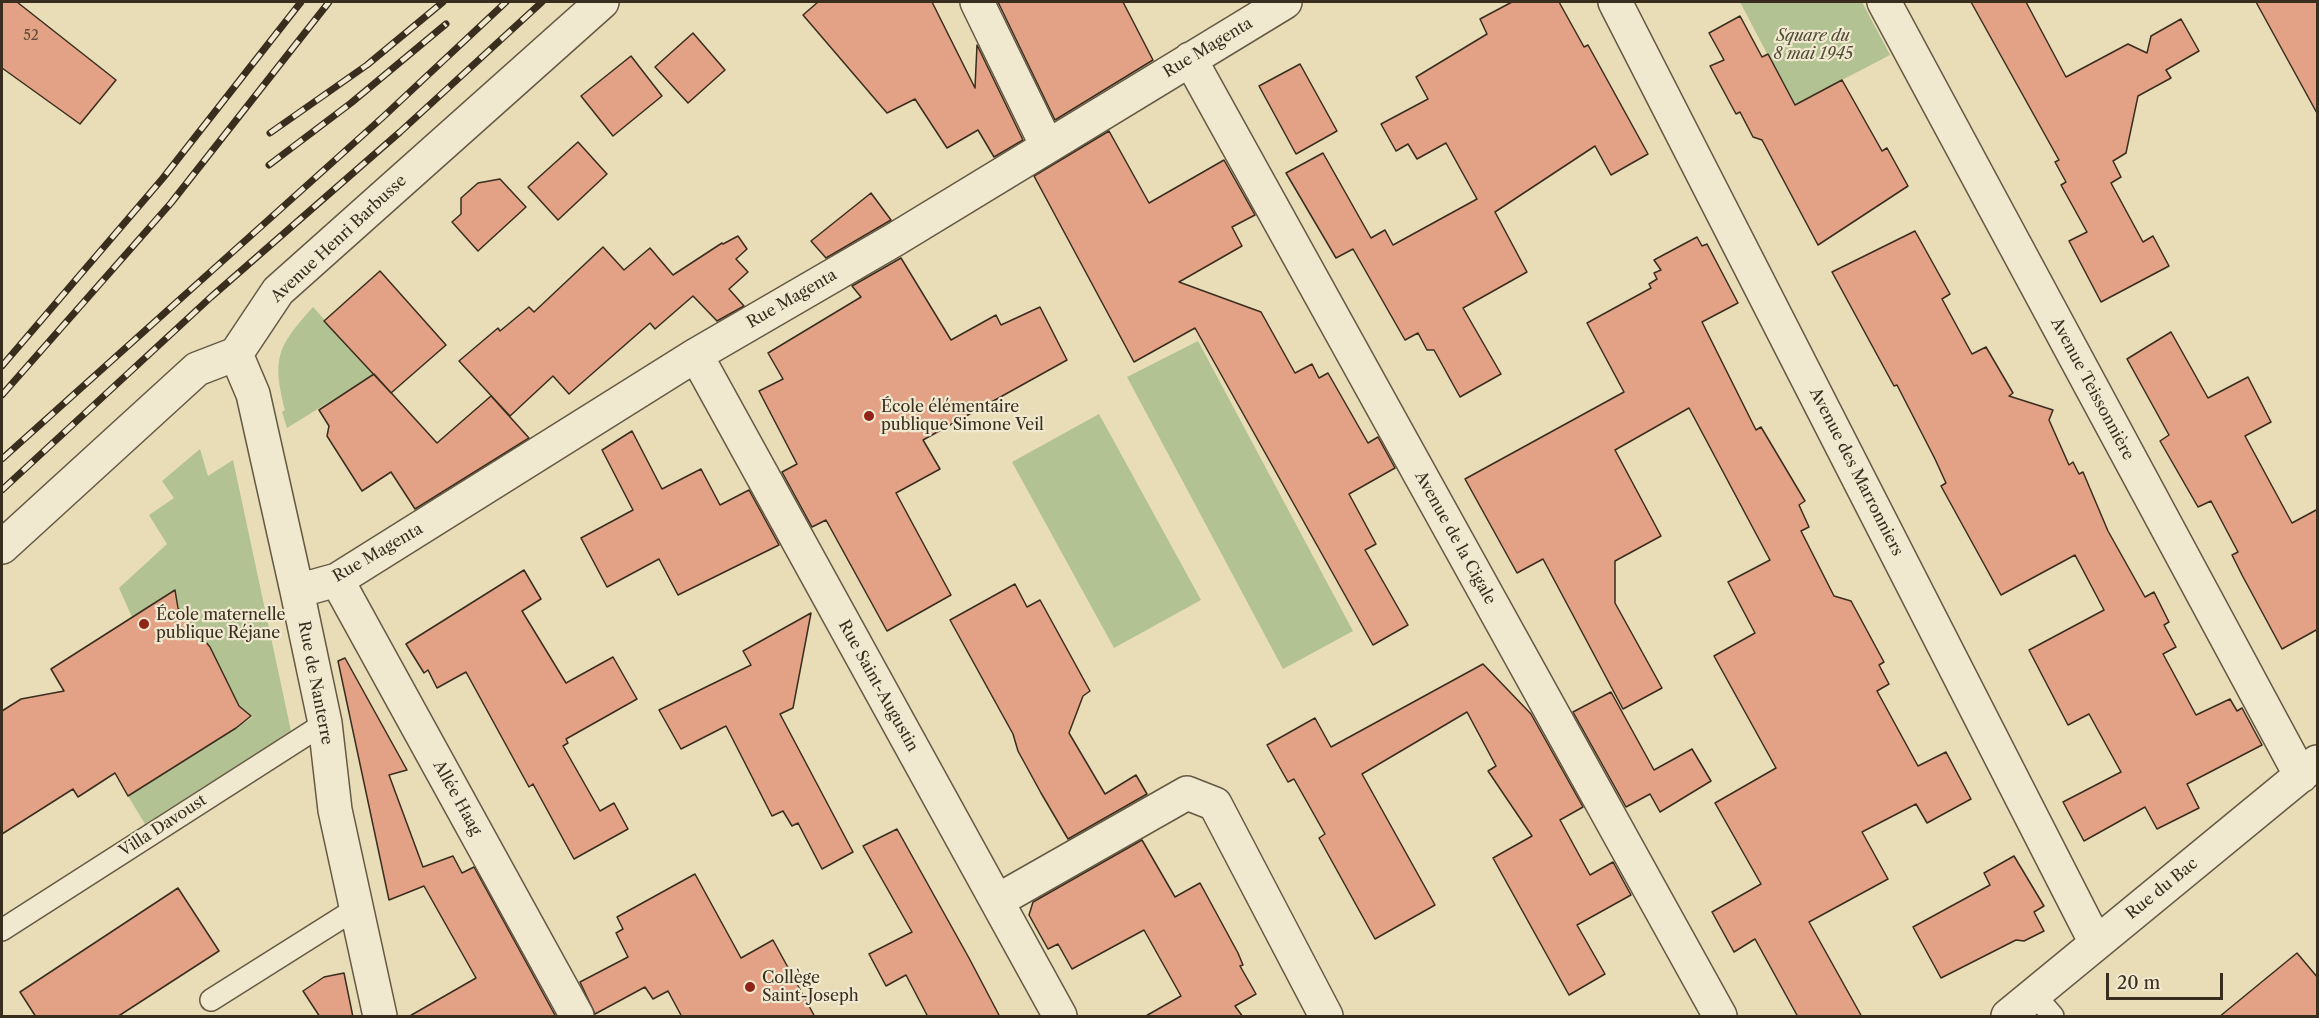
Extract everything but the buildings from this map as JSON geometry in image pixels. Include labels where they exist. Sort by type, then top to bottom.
[{"type":"street","name":"Avenue Henri Barbusse","points":[[236,354],[278,291],[602,2]]},
{"type":"street","points":[[977,2],[1047,146]]},
{"type":"street","name":"Rue Magenta","points":[[297,591],[337,580],[696,356],[894,240],[1285,2]]},
{"type":"street","name":"Avenue des Marronniers","points":[[1615,2],[2096,943]]},
{"type":"street","name":"Avenue Teissonnière","points":[[1884,2],[2309,769]]},
{"type":"street","name":"Avenue de la Cigale","points":[[1190,59],[1720,1017]]},
{"type":"street","points":[[2,546],[192,373],[236,354]]},
{"type":"street","name":"Rue de Nanterre","points":[[236,354],[253,394],[297,591],[325,723],[335,810],[380,1017]]},
{"type":"street","name":"Rue Saint-Augustin","points":[[696,356],[1060,1017]]},
{"type":"street","name":"Allée Haag","points":[[337,580],[577,1017]]},
{"type":"street","name":"Rue du Bac","points":[[2008,1017],[2044,1005],[2096,943],[2309,769]]},
{"type":"street","points":[[997,901],[1187,793],[1215,804],[1326,1017]]},
{"type":"lane","name":"Villa Davoust","points":[[2,930],[325,723]]},
{"type":"lane","points":[[211,1000],[357,908]]},
{"type":"green space","name":"Square du 8 mai 1945","points":[[1740,2],[1862,2],[1890,55],[1794,105]]},
{"type":"green space","points":[[313,307],[374,374],[287,428],[282,412],[285,410],[279,378],[281,354],[285,343]]},
{"type":"green space","points":[[1198,341],[1353,631],[1283,669],[1127,377]]},
{"type":"green space","points":[[1099,414],[1201,600],[1114,648],[1012,462]]},
{"type":"green space","points":[[200,449],[208,476],[233,460],[291,731],[145,824],[128,796],[253,717],[202,677],[189,655],[175,590],[132,617],[119,588],[167,544],[149,515],[174,498],[162,481]]},
{"type":"railway","points":[[2,366],[163,178],[301,2]]},
{"type":"railway","points":[[2,395],[171,203],[329,2]]},
{"type":"railway","points":[[270,133],[367,65],[443,2]]},
{"type":"railway","points":[[2,459],[383,117],[506,2]]},
{"type":"railway","points":[[2,490],[211,297],[400,132],[542,2]]},
{"type":"railway","points":[[269,165],[351,103],[446,24]]},
{"type":"place","name":"École élémentaire publique Simone Veil","points":[[869,416]]},
{"type":"place","name":"École maternelle publique Réjane","points":[[144,624]]},
{"type":"place","name":"Collège Saint-Joseph","points":[[750,987]]}]
